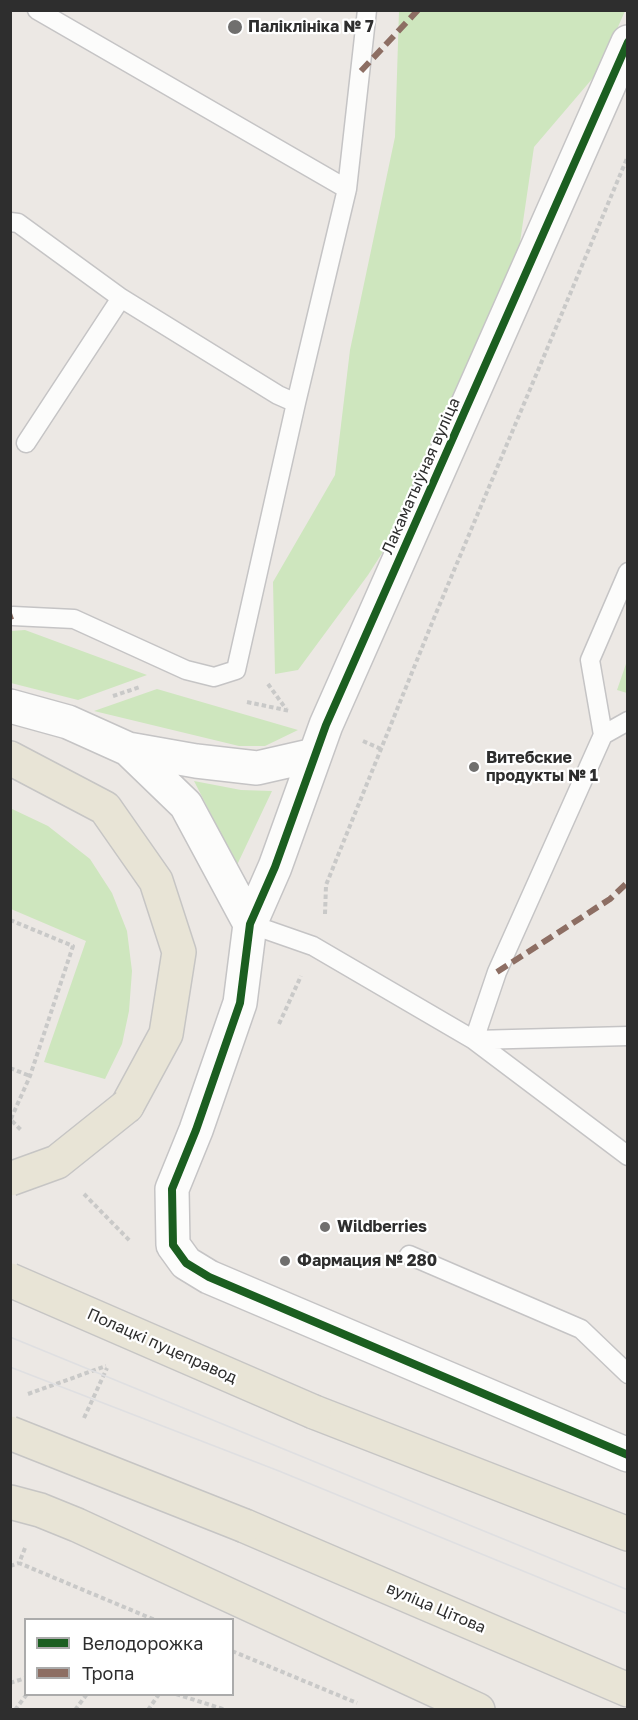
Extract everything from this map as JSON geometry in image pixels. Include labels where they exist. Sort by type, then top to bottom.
[{"type":"main road","points":[[10,758],[105,808],[156,881],[178,952],[166,1034],[127,1106],[57,1162],[10,1179]]},
{"type":"main road","name":"Полацкі пуцеправод","points":[[10,1280],[315,1412],[627,1534]]},
{"type":"main road","name":"вуліца Цітова","points":[[10,1433],[245,1526],[627,1690]]},
{"type":"main road","points":[[10,1502],[40,1510],[77,1525],[478,1710]]},
{"type":"street","name":"Лакаматыўная вуліца","points":[[627,42],[330,714],[275,867],[250,924],[240,1003],[196,1130],[172,1189],[173,1245],[186,1263],[209,1277],[627,1455]]},
{"type":"street","points":[[10,706],[68,722],[128,749],[196,761],[257,768],[314,755]]},
{"type":"street","points":[[128,749],[186,806],[250,924]]},
{"type":"lane","points":[[37,10],[347,189]]},
{"type":"lane","points":[[13,616],[74,619],[186,670],[214,677],[236,670],[347,189],[367,10]]},
{"type":"lane","points":[[10,222],[18,223],[121,298],[278,395],[296,403]]},
{"type":"lane","points":[[26,443],[121,298]]},
{"type":"lane","points":[[474,1040],[497,972],[603,735],[590,660],[627,572]]},
{"type":"lane","points":[[603,735],[627,721]]},
{"type":"lane","points":[[250,924],[313,946],[474,1040],[627,1156]]},
{"type":"lane","points":[[474,1040],[627,1036]]},
{"type":"lane","points":[[408,1255],[580,1329],[627,1374]]},
{"type":"path","points":[[325,918],[326,885],[627,156]]},
{"type":"path","points":[[246,701],[287,710],[261,676]]},
{"type":"path","points":[[102,699],[146,686]]},
{"type":"path","points":[[356,737],[381,749]]},
{"type":"path","points":[[10,920],[73,946],[30,1076],[11,1121],[28,1138]]},
{"type":"path","points":[[277,1029],[301,975]]},
{"type":"path","points":[[10,1068],[30,1076]]},
{"type":"path","points":[[79,1189],[137,1248]]},
{"type":"path","points":[[10,1566],[19,1563]]},
{"type":"path","points":[[234,1652],[362,1705]]},
{"type":"path","points":[[15,1710],[26,1696]]},
{"type":"path","points":[[75,1710],[86,1696]]},
{"type":"path","points":[[148,1710],[158,1696]]},
{"type":"path","points":[[180,1696],[225,1709]]},
{"type":"green space","points":[[399,11],[625,11],[598,72],[534,147],[510,310],[413,505],[368,575],[298,670],[275,674],[273,582],[335,475],[350,350],[395,137]]},
{"type":"green space","points":[[25,630],[147,675],[78,700],[11,683],[11,631]]},
{"type":"green space","points":[[627,661],[628,693],[617,690]]},
{"type":"green space","points":[[157,689],[298,730],[265,746],[239,746],[94,711]]},
{"type":"green space","points":[[194,781],[241,790],[272,791],[237,865]]},
{"type":"green space","points":[[10,808],[48,826],[90,859],[112,893],[127,931],[132,971],[129,1011],[122,1044],[105,1079],[44,1062],[86,941],[11,909]]},
{"type":"tram line","points":[[10,1337],[628,1590]]},
{"type":"tram line","points":[[10,1367],[279,1471],[628,1614]]},
{"type":"marked path","points":[[361,71],[418,10]]},
{"type":"marked path","points":[[497,972],[610,899],[628,882]]},
{"type":"cycle path","points":[[628,42],[326,725],[275,867],[250,924],[240,1003],[196,1130],[172,1189],[173,1245],[186,1263],[209,1277],[628,1455]]},
{"type":"place","name":"Паліклініка № 7","points":[[235,27]]},
{"type":"place","name":"Витебские продукты № 1","points":[[474,767]]},
{"type":"place","name":"Wildberries","points":[[325,1227]]},
{"type":"place","name":"Фармация № 280","points":[[285,1261]]}]
